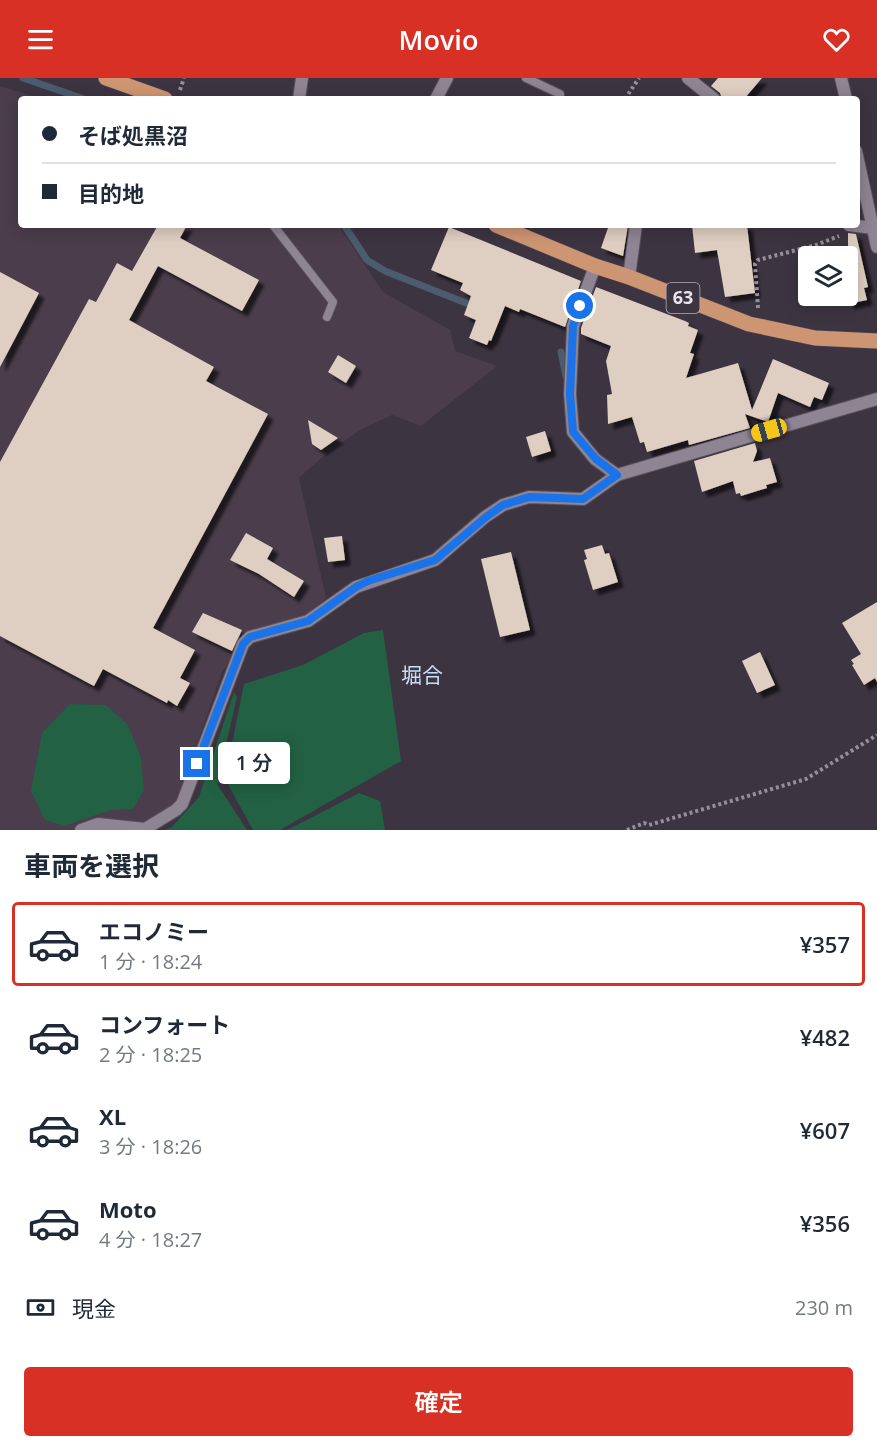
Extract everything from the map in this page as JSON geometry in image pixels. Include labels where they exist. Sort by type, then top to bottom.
[{"type":"main road","points":[[106,78],[157,96]]},
{"type":"main road","name":"63","points":[[516,229],[595,266],[749,324],[815,338],[877,341]]},
{"type":"street","points":[[299,96],[302,78]]},
{"type":"street","points":[[438,96],[447,78]]},
{"type":"street","points":[[688,78],[710,96]]},
{"type":"street","points":[[841,78],[845,96]]},
{"type":"street","points":[[860,169],[877,247]]},
{"type":"street","points":[[860,226],[873,228]]},
{"type":"street","points":[[629,277],[636,228]]},
{"type":"street","points":[[595,266],[573,326],[570,394],[572,423],[573,432],[596,459],[617,475]]},
{"type":"street","points":[[81,830],[98,824],[145,828],[182,804],[243,644],[250,637],[308,621],[368,581],[435,560],[503,505],[529,497],[583,499],[617,475],[877,399]]},
{"type":"lane","points":[[526,78],[560,94],[560,96]]},
{"type":"lane","points":[[275,228],[333,302],[327,317]]},
{"type":"path","points":[[627,96],[639,78]]},
{"type":"path","points":[[760,326],[755,264],[758,260],[816,245],[843,234],[847,228]]},
{"type":"path","points":[[627,830],[806,779],[877,735]]},
{"type":"shaded area","points":[[0,86],[33,96],[18,96],[18,228],[340,228],[383,292],[450,330],[455,351],[497,366],[421,426],[392,415],[360,430],[327,453],[299,478],[326,598],[309,615],[248,635],[222,672],[178,799],[161,816],[115,830],[0,830]]},
{"type":"green space","points":[[383,630],[401,761],[280,830],[253,830],[225,779],[244,684],[303,665],[364,633]]},
{"type":"green space","points":[[234,692],[237,697],[217,784],[247,830],[165,830],[172,827],[199,797]]},
{"type":"green space","points":[[70,704],[106,705],[128,725],[141,758],[144,790],[133,809],[111,810],[64,826],[45,820],[31,791],[42,733]]},
{"type":"green space","points":[[359,793],[380,801],[385,830],[287,830]]},
{"type":"building","points":[[718,78],[762,78],[747,96],[721,96],[711,86]]},
{"type":"building","points":[[156,228],[185,228],[180,238],[259,280],[242,311],[158,266],[129,320],[214,367],[206,381],[268,414],[153,628],[195,650],[180,678],[190,683],[177,706],[103,669],[94,686],[0,636],[0,462],[89,299],[96,302],[117,263],[132,271]]},
{"type":"building","points":[[449,228],[451,228],[581,281],[565,327],[520,309],[519,312],[505,306],[491,341],[489,340],[487,345],[469,338],[476,320],[464,315],[471,296],[460,290],[463,283],[431,270]]},
{"type":"building","points":[[608,228],[628,228],[623,256],[601,248]]},
{"type":"building","points":[[692,228],[747,228],[755,293],[725,297],[717,250],[695,253]]},
{"type":"building","points":[[848,233],[856,234],[868,287],[864,288],[867,300],[858,302],[858,246],[848,246]]},
{"type":"building","points":[[0,272],[39,293],[0,367]]},
{"type":"building","points":[[596,287],[685,321],[689,323],[688,326],[698,330],[690,353],[694,354],[686,378],[738,363],[752,410],[773,359],[829,383],[822,400],[814,397],[810,407],[778,393],[768,422],[745,414],[750,428],[689,445],[688,440],[647,452],[644,442],[640,443],[632,417],[608,424],[607,395],[612,394],[606,361],[611,346],[581,334],[581,328]]},
{"type":"building","points":[[338,355],[356,366],[346,383],[328,372]]},
{"type":"building","points":[[308,420],[338,438],[321,450],[312,444]]},
{"type":"building","points":[[545,431],[551,451],[532,457],[526,437]]},
{"type":"building","points":[[755,443],[757,451],[753,462],[770,458],[777,482],[766,485],[767,488],[741,496],[740,493],[736,494],[733,481],[702,492],[694,461]]},
{"type":"building","points":[[246,533],[273,548],[267,559],[304,581],[294,597],[259,574],[230,560]]},
{"type":"building","points":[[342,536],[345,560],[328,562],[324,538]]},
{"type":"building","points":[[602,545],[605,554],[609,553],[618,582],[593,590],[584,560],[587,559],[584,550]]},
{"type":"building","points":[[511,552],[530,630],[500,637],[481,559]]},
{"type":"building","points":[[877,602],[877,682],[875,678],[864,685],[851,660],[861,654],[842,623]]},
{"type":"building","points":[[203,613],[242,630],[232,651],[192,632]]},
{"type":"building","points":[[760,652],[775,685],[757,693],[742,661]]},
{"type":"waterway","points":[[23,78],[75,96]]},
{"type":"waterway","points":[[346,228],[367,260],[385,271],[466,303]]},
{"type":"waterway","points":[[561,352],[566,376]]},
{"type":"district","name":"堀合","points":[[422,676]]},
{"type":"route","points":[[197,764],[243,644],[250,637],[308,621],[368,581],[435,560],[503,505],[529,497],[583,499],[617,475],[596,459],[573,432],[570,394],[573,326],[580,306]]}]
